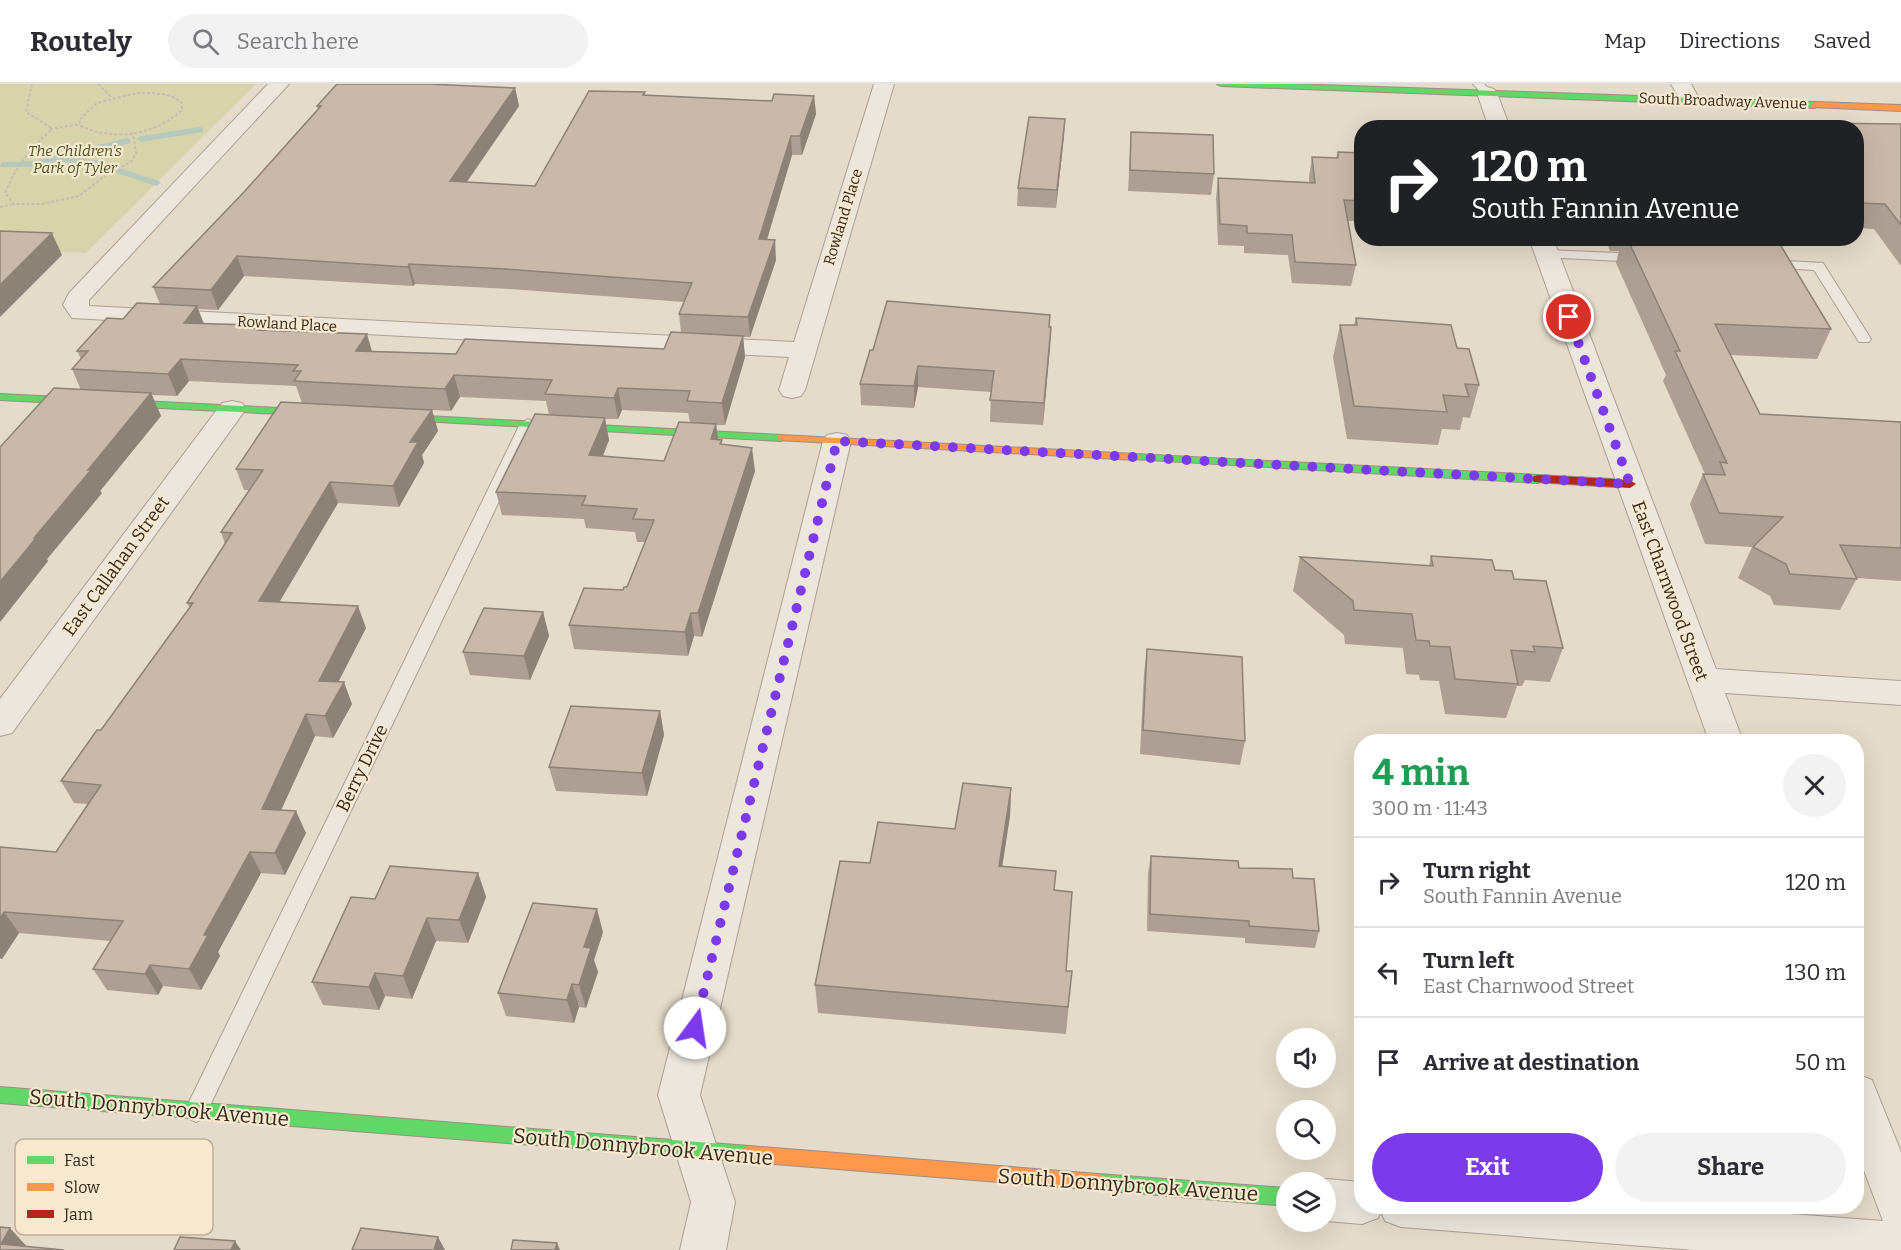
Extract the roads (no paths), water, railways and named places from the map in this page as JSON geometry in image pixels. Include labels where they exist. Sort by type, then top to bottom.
[{"type":"street","name":"Rowland Place","points":[[279,84],[78,298],[75,304],[81,313],[803,350]]},
{"type":"street","name":"Rowland Place","points":[[792,390],[884,84]]},
{"type":"street","name":"South Broadway Avenue","points":[[1221,84],[1685,92],[1901,108]]},
{"type":"street","points":[[1483,89],[1497,120]]},
{"type":"street","name":"East Charnwood Street","points":[[1544,246],[1723,734]]},
{"type":"street","points":[[0,397],[338,414]]},
{"type":"street","name":"East Callahan Street","points":[[0,724],[232,409]]},
{"type":"street","points":[[374,416],[1630,484]]},
{"type":"street","points":[[703,1250],[713,1202],[679,1095],[837,441]]},
{"type":"street","points":[[1704,680],[1901,693]]},
{"type":"street","name":"South Donnybrook Avenue","points":[[0,1095],[696,1152],[1276,1196]]},
{"type":"street","points":[[1864,1112],[1901,1211]]},
{"type":"street","points":[[1336,1201],[1354,1202]]},
{"type":"street","points":[[1506,1214],[1901,1244]]},
{"type":"lane","points":[[1544,246],[1653,259]]},
{"type":"lane","points":[[1747,263],[1818,266],[1864,339]]},
{"type":"lane","name":"Berry Drive","points":[[195,1111],[528,424]]},
{"type":"waterway","points":[[141,139],[200,130]]},
{"type":"waterway","points":[[65,156],[127,141]]},
{"type":"waterway","points":[[2,165],[34,164],[59,158],[102,164],[113,168]]},
{"type":"waterway","points":[[120,171],[156,183]]},
{"type":"park label","name":"The Children's Park of Tyler","points":[[75,160]]}]
